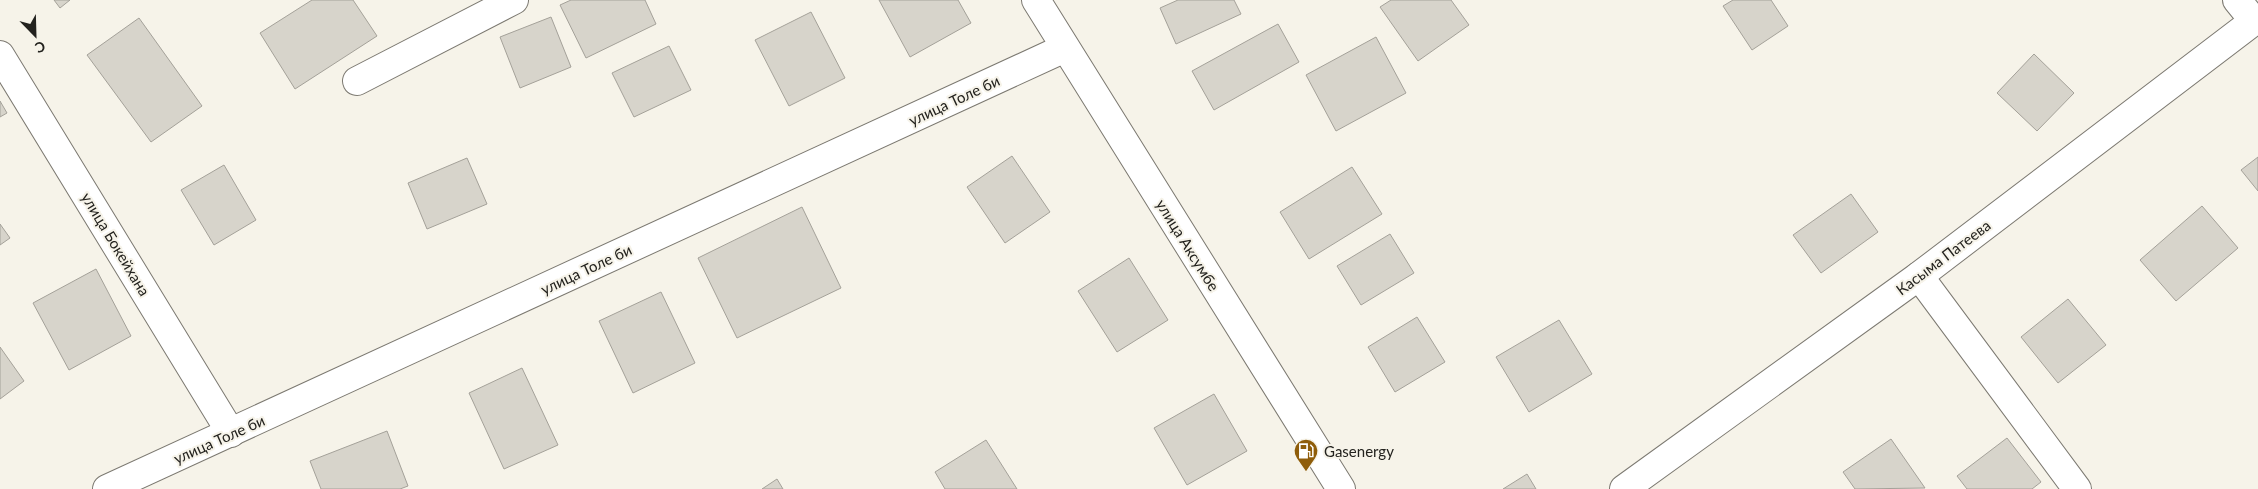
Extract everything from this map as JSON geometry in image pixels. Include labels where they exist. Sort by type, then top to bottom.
[{"type":"street","points":[[357,81],[514,0]]},
{"type":"street","name":"улица Аксумбе","points":[[1036,0],[1341,489]]},
{"type":"street","points":[[2237,0],[2256,20]]},
{"type":"street","name":"Касыма Патеева","points":[[1624,489],[1918,276],[2256,20]]},
{"type":"street","name":"улица Толе би","points":[[107,489],[1065,48]]},
{"type":"street","name":"улица Бокейхана","points":[[0,54],[231,433]]},
{"type":"street","points":[[1918,276],[2077,489]]},
{"type":"building","points":[[54,0],[70,0],[60,8]]},
{"type":"building","points":[[312,0],[353,0],[377,36],[295,89],[260,33]]},
{"type":"building","points":[[571,0],[645,0],[656,24],[586,58],[560,5]]},
{"type":"building","points":[[879,0],[958,0],[971,23],[910,57]]},
{"type":"building","points":[[1178,0],[1234,0],[1241,14],[1176,44],[1160,8]]},
{"type":"building","points":[[1391,0],[1451,0],[1469,25],[1418,61],[1380,7]]},
{"type":"building","points":[[1733,0],[1771,0],[1788,26],[1752,50],[1723,6]]},
{"type":"building","points":[[811,12],[845,78],[789,106],[755,40]]},
{"type":"building","points":[[551,17],[571,67],[520,88],[500,37]]},
{"type":"building","points":[[139,18],[202,106],[151,142],[87,55]]},
{"type":"building","points":[[1278,24],[1299,62],[1214,110],[1192,71]]},
{"type":"building","points":[[1376,37],[1406,93],[1336,131],[1306,75]]},
{"type":"building","points":[[669,46],[691,90],[634,117],[612,73]]},
{"type":"building","points":[[2034,54],[2074,93],[2037,131],[1997,93]]},
{"type":"building","points":[[0,101],[7,113],[0,117]]},
{"type":"building","points":[[1012,156],[1050,212],[1005,243],[967,187]]},
{"type":"building","points":[[2258,157],[2258,191],[2241,170]]},
{"type":"building","points":[[467,158],[487,204],[427,229],[408,183]]},
{"type":"building","points":[[224,165],[256,220],[214,245],[181,190]]},
{"type":"building","points":[[1352,167],[1382,214],[1309,259],[1280,212]]},
{"type":"building","points":[[1851,194],[1878,232],[1821,273],[1793,235]]},
{"type":"building","points":[[2202,206],[2238,248],[2176,301],[2140,260]]},
{"type":"building","points":[[802,207],[841,288],[737,338],[698,258]]},
{"type":"building","points":[[0,224],[10,238],[0,245]]},
{"type":"building","points":[[1390,234],[1414,273],[1361,305],[1337,266]]},
{"type":"building","points":[[1129,258],[1168,320],[1117,352],[1078,291]]},
{"type":"building","points":[[96,269],[131,336],[69,370],[33,303]]},
{"type":"building","points":[[661,292],[695,363],[633,393],[599,321]]},
{"type":"building","points":[[2068,299],[2106,345],[2058,383],[2021,337]]},
{"type":"building","points":[[1417,317],[1445,362],[1395,392],[1368,347]]},
{"type":"building","points":[[1559,320],[1592,374],[1529,412],[1496,357]]},
{"type":"building","points":[[0,347],[24,381],[0,399]]},
{"type":"building","points":[[522,368],[558,445],[504,469],[469,393]]},
{"type":"building","points":[[1214,394],[1247,451],[1187,485],[1154,428]]},
{"type":"building","points":[[387,431],[408,486],[400,489],[321,489],[310,461]]},
{"type":"building","points":[[2007,438],[2041,482],[2032,489],[1967,489],[1957,476]]},
{"type":"building","points":[[1891,439],[1925,488],[1855,489],[1843,472]]},
{"type":"building","points":[[986,440],[1017,489],[945,489],[935,472]]},
{"type":"building","points":[[1527,474],[1536,489],[1503,489]]},
{"type":"building","points":[[777,479],[783,489],[762,489]]},
{"type":"place","name":"Gasenergy","points":[[1306,472]]}]
